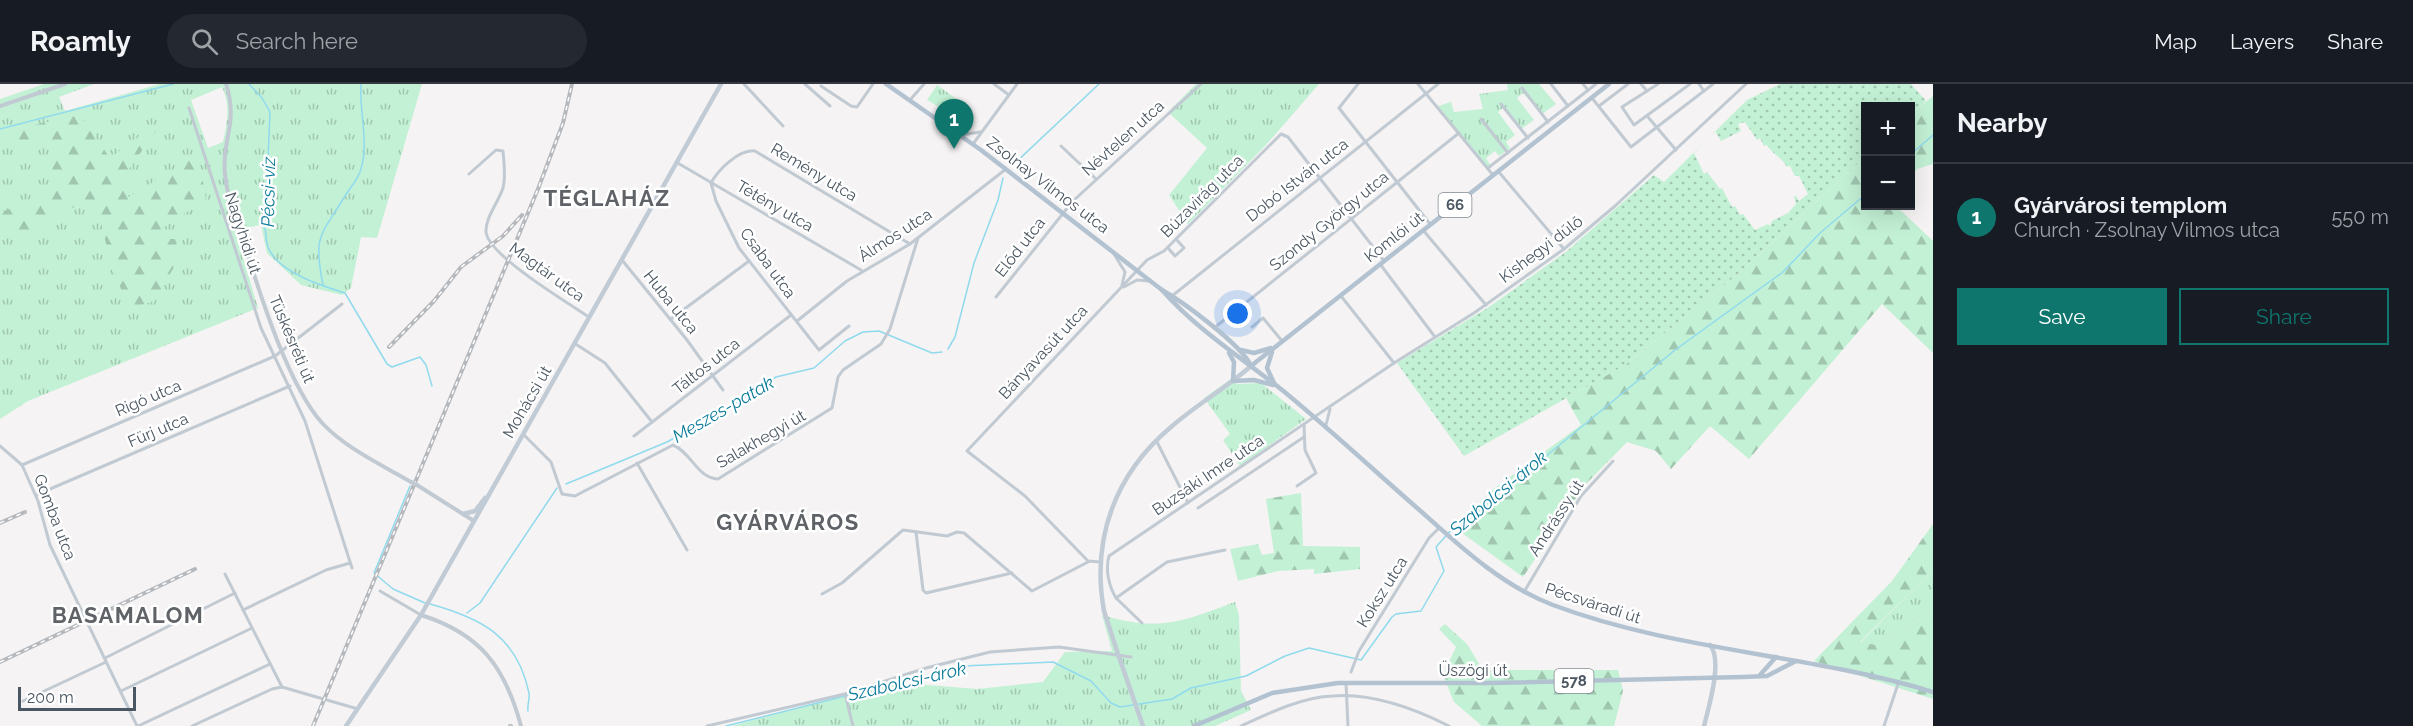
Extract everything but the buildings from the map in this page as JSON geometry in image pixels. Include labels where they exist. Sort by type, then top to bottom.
[{"type":"main road","name":"Mohácsi út","points":[[346,726],[421,615],[721,84]]},
{"type":"main road","name":"Zsolnay Vilmos utca","points":[[886,84],[973,144],[1064,212],[1162,290],[1228,351],[1251,366]]},
{"type":"main road","name":"Komlói út","points":[[1251,366],[1609,84]]},
{"type":"main road","name":"Zsolnay Vilmos utca","points":[[1162,290],[1235,346],[1251,366]]},
{"type":"main road","points":[[1235,346],[1254,353],[1276,346]]},
{"type":"main road","points":[[1275,385],[1267,362],[1276,346]]},
{"type":"main road","points":[[1228,351],[1234,362],[1233,381]]},
{"type":"main road","points":[[1143,726],[1104,611],[1100,562],[1106,524],[1117,494],[1133,466],[1156,440],[1251,366]]},
{"type":"main road","name":"Pécsváradi út","points":[[1251,366],[1326,428],[1447,535],[1488,568],[1524,592],[1565,609],[1624,627],[1899,682],[1933,692]]},
{"type":"main road","points":[[1233,381],[1254,380],[1275,385]]},
{"type":"main road","points":[[463,514],[475,511],[487,497]]},
{"type":"main road","points":[[1704,726],[1716,656],[1710,645]]},
{"type":"main road","points":[[1773,673],[1776,657]]},
{"type":"main road","points":[[1760,675],[1776,657]]},
{"type":"main road","name":"Üszögi út","points":[[1194,726],[1283,690],[1346,683],[1490,683],[1767,676],[1796,661]]},
{"type":"street","points":[[0,106],[65,84]]},
{"type":"street","name":"Tüskésréti út","points":[[226,84],[232,114],[225,162],[228,194],[260,295],[282,350],[307,402],[326,427],[354,448],[474,521]]},
{"type":"street","points":[[744,84],[783,126]]},
{"type":"street","points":[[805,84],[830,106]]},
{"type":"street","points":[[821,86],[851,106],[857,107],[873,84]]},
{"type":"street","points":[[910,100],[924,84]]},
{"type":"street","points":[[994,84],[1009,95]]},
{"type":"street","points":[[973,144],[1017,84]]},
{"type":"street","name":"Névtelen utca","points":[[1064,212],[1096,179],[1201,84]]},
{"type":"street","points":[[1358,84],[1339,108],[1430,224]]},
{"type":"street","points":[[1418,84],[1488,168],[1496,173],[1564,249]]},
{"type":"street","name":"Dobó István utca","points":[[1172,296],[1438,84]]},
{"type":"street","points":[[1551,84],[1568,106]]},
{"type":"street","points":[[1583,84],[1588,90]]},
{"type":"street","points":[[1488,168],[1596,84]]},
{"type":"street","points":[[1599,106],[1628,84]]},
{"type":"street","points":[[1641,84],[1647,92]]},
{"type":"street","points":[[1658,84],[1622,107],[1634,125],[1648,117],[1690,84]]},
{"type":"street","points":[[1699,84],[1704,91]]},
{"type":"street","points":[[1592,98],[1631,147],[1713,84]]},
{"type":"street","name":"Kishegyi dűlő","points":[[1314,418],[1394,363],[1486,305],[1564,249],[1676,150],[1746,84]]},
{"type":"street","points":[[1522,88],[1548,122]]},
{"type":"street","points":[[1501,104],[1528,138]]},
{"type":"street","name":"Nagyhidi út","points":[[189,108],[261,328],[305,421],[352,568]]},
{"type":"street","points":[[1648,117],[1676,150]]},
{"type":"street","points":[[1480,119],[1508,153]]},
{"type":"street","points":[[960,135],[974,135],[984,129]]},
{"type":"street","name":"Szondy György utca","points":[[1214,329],[1459,133]]},
{"type":"street","name":"Búzavirág utca","points":[[1138,270],[1147,260],[1167,248],[1281,134],[1288,137],[1320,178]]},
{"type":"street","points":[[1061,146],[1096,179]]},
{"type":"street","name":"Magtár utca","points":[[469,174],[496,150],[503,151],[504,185],[487,226],[489,239],[499,252],[529,277],[589,317]]},
{"type":"street","name":"Remény utca","points":[[711,183],[717,171],[752,150],[910,244]]},
{"type":"street","name":"Tétény utca","points":[[676,162],[862,271]]},
{"type":"street","name":"Álmos utca","points":[[797,321],[862,271],[910,244],[1006,169]]},
{"type":"street","points":[[1320,178],[1435,337]]},
{"type":"street","name":"Csaba utca","points":[[711,183],[732,236],[819,350],[849,326]]},
{"type":"street","name":"Előd utca","points":[[996,297],[1064,212]]},
{"type":"street","points":[[1423,230],[1486,305]]},
{"type":"street","name":"Salakhegyi út","points":[[523,434],[551,462],[562,494],[567,496],[575,496],[673,445],[689,456],[706,476],[718,478],[832,408],[838,377],[843,370],[881,344],[889,331],[918,238]]},
{"type":"street","points":[[1167,248],[1175,256],[1184,248],[1176,239]]},
{"type":"street","points":[[1113,250],[1117,262],[1125,272],[1120,289]]},
{"type":"street","name":"Huba utca","points":[[622,260],[723,390]]},
{"type":"street","points":[[670,319],[749,261]]},
{"type":"street","name":"Bányavasút utca","points":[[1088,561],[1024,496],[967,452],[1138,270]]},
{"type":"street","points":[[1120,289],[1137,280],[1150,281]]},
{"type":"street","points":[[1340,295],[1394,363]]},
{"type":"street","name":"Rigó utca","points":[[22,465],[275,356],[342,304]]},
{"type":"street","name":"Táltos utca","points":[[634,436],[791,315]]},
{"type":"street","points":[[1252,327],[1263,318],[1282,341]]},
{"type":"street","points":[[574,343],[605,363],[652,423]]},
{"type":"street","name":"Fürj utca","points":[[36,495],[290,386]]},
{"type":"street","points":[[1326,428],[1326,416],[1330,407]]},
{"type":"street","name":"Buzsáki Imre utca","points":[[1116,598],[1111,587],[1107,563],[1109,556],[1314,418]]},
{"type":"street","points":[[1297,486],[1316,473],[1305,450],[1304,425]]},
{"type":"street","points":[[1198,508],[1304,438]]},
{"type":"street","points":[[1156,440],[1188,503]]},
{"type":"street","name":"Gomba utca","points":[[0,446],[22,465],[36,495],[50,545],[138,726]]},
{"type":"street","name":"Andrássy út","points":[[1524,592],[1581,496],[1613,461]]},
{"type":"street","points":[[637,463],[687,550]]},
{"type":"street","name":"Koksz utca","points":[[1351,672],[1355,660],[1430,538],[1439,528]]},
{"type":"street","points":[[822,594],[833,590],[870,560],[900,531],[947,536],[957,532],[964,533],[1032,591],[1088,561],[1100,562]]},
{"type":"street","points":[[916,532],[918,561],[926,593],[1011,573]]},
{"type":"street","points":[[1142,623],[1140,617],[1116,598],[1167,562],[1225,550]]},
{"type":"street","points":[[243,610],[326,570],[350,563]]},
{"type":"street","points":[[225,573],[282,687]]},
{"type":"street","points":[[380,591],[421,615],[464,633],[493,660],[509,691],[521,726]]},
{"type":"street","points":[[23,701],[235,593]]},
{"type":"street","points":[[120,691],[252,628]]},
{"type":"street","points":[[707,726],[846,696],[926,668],[990,652],[1059,647],[1131,657]]},
{"type":"street","points":[[138,726],[270,664]]},
{"type":"street","points":[[1884,726],[1899,682]]},
{"type":"street","points":[[1346,683],[1348,726]]},
{"type":"street","points":[[192,726],[264,692],[282,687],[358,709]]},
{"type":"street","points":[[1241,726],[1313,699],[1346,695],[1403,707],[1449,726]]},
{"type":"street","points":[[846,696],[853,726]]},
{"type":"green space","points":[[44,84],[94,84],[59,97],[65,111],[160,84],[422,84],[377,238],[361,237],[351,288],[342,295],[301,285],[267,253],[261,225],[235,230],[258,308],[28,401],[0,419],[0,99]],"holes":[[[222,87],[227,114],[223,142],[208,148],[191,100]]]},
{"type":"green space","points":[[1196,84],[1319,84],[1266,145],[1188,224],[1169,195],[1207,148],[1168,112]]},
{"type":"green space","points":[[1507,84],[1539,84],[1556,104],[1542,114],[1523,93],[1517,98],[1534,120],[1521,129],[1503,108],[1498,112],[1515,135],[1506,142],[1510,148],[1499,156],[1495,151],[1486,158],[1491,166],[1488,168],[1438,106],[1451,102],[1454,112],[1483,109],[1479,94],[1508,90]]},
{"type":"green space","points":[[1780,84],[1911,84],[1926,101],[1915,111],[1915,102],[1861,102],[1861,161],[1739,273],[1625,365],[1464,456],[1397,363],[1489,307],[1567,251],[1654,175],[1664,182],[1705,142],[1694,153],[1704,174],[1707,172],[1720,189],[1722,188],[1732,207],[1735,206],[1740,215],[1743,214],[1755,230],[1768,224],[1770,226],[1772,221],[1788,213],[1796,204],[1794,196],[1799,201],[1808,194],[1799,176],[1795,176],[1790,166],[1787,167],[1767,145],[1764,146],[1760,138],[1757,140],[1745,122],[1738,124],[1741,131],[1721,141],[1715,131],[1747,100]]},
{"type":"green space","points":[[937,85],[958,100],[962,113],[949,112],[927,100]]},
{"type":"green space","points":[[1933,96],[1933,164],[1917,169],[1915,172],[1915,156],[1915,111]]},
{"type":"green space","points":[[80,115],[110,158],[167,116],[123,177],[127,198],[189,160],[203,182],[206,199],[157,232],[158,239],[177,239],[174,267],[154,301],[129,309],[111,264],[98,210],[78,205],[33,229],[0,238],[0,208],[4,211],[46,196],[55,158],[44,138],[0,145],[0,132]]},
{"type":"green space","points":[[1861,161],[1861,210],[1900,210],[1933,241],[1933,353],[1882,304],[1749,459],[1710,426],[1671,469],[1656,451],[1627,442],[1584,486],[1523,577],[1455,528],[1492,490],[1581,425],[1566,398],[1625,365],[1739,273]]},
{"type":"green space","points":[[1231,379],[1237,384],[1261,383],[1306,419],[1240,466],[1223,440],[1230,434],[1204,398]]},
{"type":"green space","points":[[1301,493],[1303,546],[1360,547],[1360,569],[1314,574],[1314,569],[1278,571],[1238,581],[1230,549],[1258,544],[1262,555],[1274,553],[1266,499]]},
{"type":"green space","points":[[1933,524],[1933,570],[1860,642],[1876,645],[1933,611],[1933,699],[1814,661],[1892,581]]},
{"type":"green space","points":[[1933,570],[1933,611],[1876,645],[1860,643]]},
{"type":"green space","points":[[1235,602],[1239,615],[1241,691],[1251,710],[1215,726],[732,726],[890,682],[977,689],[1043,682],[1065,652],[1112,651],[1102,615],[1155,624],[1199,615]]},
{"type":"green space","points":[[1445,624],[1467,644],[1483,670],[1618,670],[1623,691],[1614,726],[1482,726],[1454,702],[1443,675],[1456,647],[1439,629]]},
{"type":"waterway","name":"Pécsi-víz","points":[[0,129],[173,84]]},
{"type":"waterway","name":"Pécsi-víz","points":[[249,84],[262,98],[270,112],[265,228],[267,245],[273,256],[290,271],[301,277],[345,293],[387,364],[392,367],[420,357],[426,365],[432,386]]},
{"type":"waterway","points":[[323,285],[319,256],[321,237],[357,178],[363,161],[361,84]]},
{"type":"waterway","name":"Meszes-patak","points":[[1014,164],[1099,84]]},
{"type":"waterway","name":"Szabolcsi-árok","points":[[1915,151],[1933,135]]},
{"type":"waterway","name":"Meszes-patak","points":[[948,349],[955,337],[974,263],[998,200],[1003,178]]},
{"type":"waterway","name":"Szabolcsi-árok","points":[[726,726],[964,666],[1053,662],[1091,681],[1111,703],[1120,707],[1172,699],[1191,688],[1246,676],[1285,656],[1309,648],[1361,660],[1392,617],[1396,614],[1421,611],[1444,571],[1436,547],[1453,528],[1501,493],[1675,350],[1783,272],[1820,233],[1861,198]]},
{"type":"waterway","name":"Meszes-patak","points":[[566,484],[667,442],[725,410],[776,377],[814,368],[845,341],[863,332],[879,331],[932,353],[942,352]]},
{"type":"waterway","name":"Pécsi-víz","points":[[410,486],[374,573],[393,589],[425,603]]},
{"type":"waterway","name":"Meszes-patak","points":[[467,613],[480,603],[557,488]]},
{"type":"waterway","name":"Szabolcsi-árok","points":[[430,604],[481,623],[506,643],[523,673],[529,693],[528,711]]},
{"type":"railway","points":[[313,726],[538,189],[563,123],[572,84]]},
{"type":"railway","points":[[389,347],[434,301],[461,267],[503,236],[522,215]]},
{"type":"railway","points":[[0,523],[25,512]]},
{"type":"railway","points":[[0,662],[195,569]]},
{"type":"place","name":"Gyárvárosi templom","points":[[954,149]]},
{"type":"district","name":"TÉGLAHÁZ","points":[[607,198]]},
{"type":"district","name":"GYÁRVÁROS","points":[[788,522]]},
{"type":"district","name":"BASAMALOM","points":[[128,615]]}]
